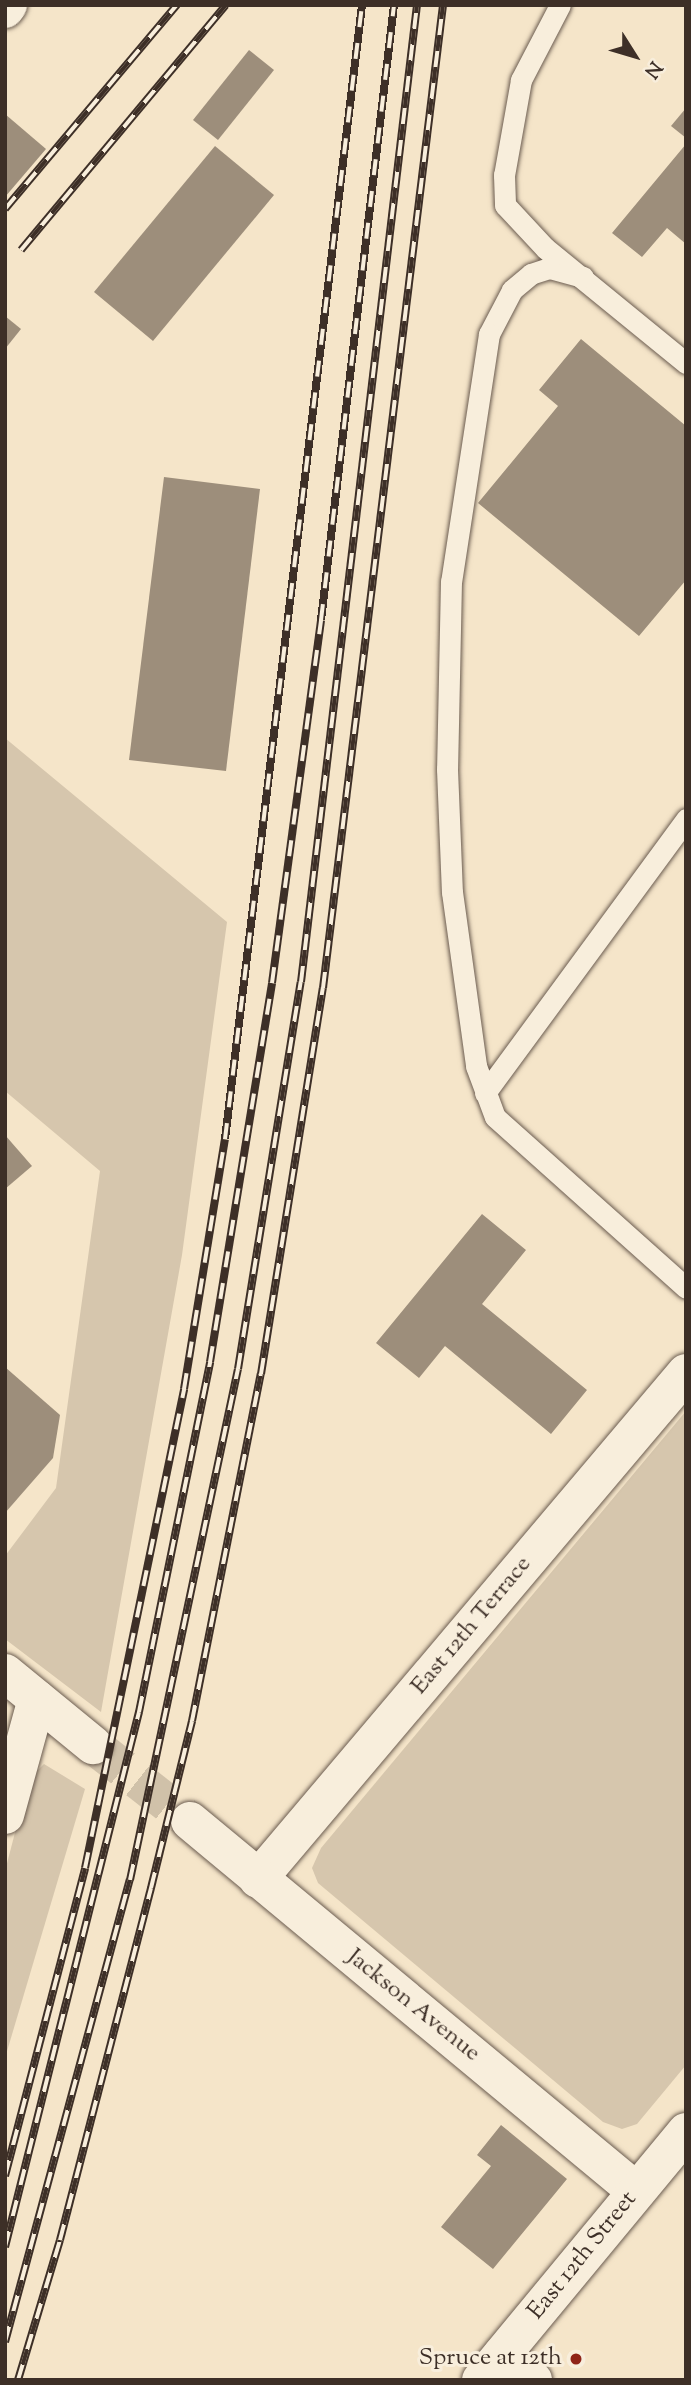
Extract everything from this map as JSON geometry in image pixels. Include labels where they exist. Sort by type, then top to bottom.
[{"type":"street","name":"East 12th Terrace","points":[[258,1879],[686,1373]]},
{"type":"street","points":[[5,1674],[93,1745]]},
{"type":"street","points":[[5,1815],[37,1699]]},
{"type":"street","name":"Jackson Avenue","points":[[190,1821],[636,2191]]},
{"type":"street","name":"East 12th Street","points":[[491,2367],[686,2132]]},
{"type":"street","points":[[491,2367],[533,2380]]},
{"type":"lane","points":[[560,5],[521,80],[504,175],[505,205],[519,224],[686,363]]},
{"type":"lane","points":[[583,277],[549,268],[531,274],[499,309],[489,334],[451,581],[447,769],[452,892],[476,1066],[495,1117],[686,1288]]},
{"type":"lane","points":[[485,1093],[686,819]]},
{"type":"shaded area","points":[[5,738],[227,922],[182,1255],[101,1712],[5,1639],[5,1556],[56,1488],[100,1171],[5,1091]]},
{"type":"shaded area","points":[[686,1411],[686,2065],[637,2124],[622,2129],[603,2122],[318,1883],[312,1868],[321,1848]]},
{"type":"shaded area","points":[[44,1764],[85,1789],[5,2058],[5,1871],[29,1779]]},
{"type":"building","points":[[249,50],[274,70],[218,140],[193,120]]},
{"type":"building","points":[[686,108],[686,138],[671,126]]},
{"type":"building","points":[[5,114],[46,149],[5,197]]},
{"type":"building","points":[[686,144],[686,244],[667,228],[642,257],[612,233]]},
{"type":"building","points":[[215,146],[274,195],[153,341],[94,292]]},
{"type":"building","points":[[5,316],[21,329],[5,349]]},
{"type":"building","points":[[581,339],[686,426],[686,580],[639,636],[478,503],[558,406],[539,390]]},
{"type":"building","points":[[164,477],[260,489],[226,771],[129,760]]},
{"type":"building","points":[[5,1135],[32,1166],[5,1189]]},
{"type":"building","points":[[482,1214],[526,1250],[482,1304],[587,1390],[551,1434],[445,1346],[419,1378],[376,1343]]},
{"type":"building","points":[[5,1367],[60,1415],[53,1458],[5,1513]]},
{"type":"building","points":[[501,2125],[567,2179],[493,2269],[441,2227],[491,2166],[477,2155]]},
{"type":"tunnel","points":[[93,1745],[190,1821]]},
{"type":"railway","points":[[5,209],[177,5]]},
{"type":"railway","points":[[21,250],[226,5]]},
{"type":"railway","points":[[5,2176],[85,1868],[184,1389],[225,1139],[362,5]]},
{"type":"railway","points":[[5,2247],[139,1712],[210,1362],[272,983],[321,620],[394,5]]},
{"type":"railway","points":[[5,2342],[130,1880],[238,1369],[301,982],[417,5]]},
{"type":"railway","points":[[18,2380],[60,2240],[192,1721],[261,1374],[323,988],[443,5]]},
{"type":"place","name":"Spruce at 12th","points":[[576,2359]]}]
